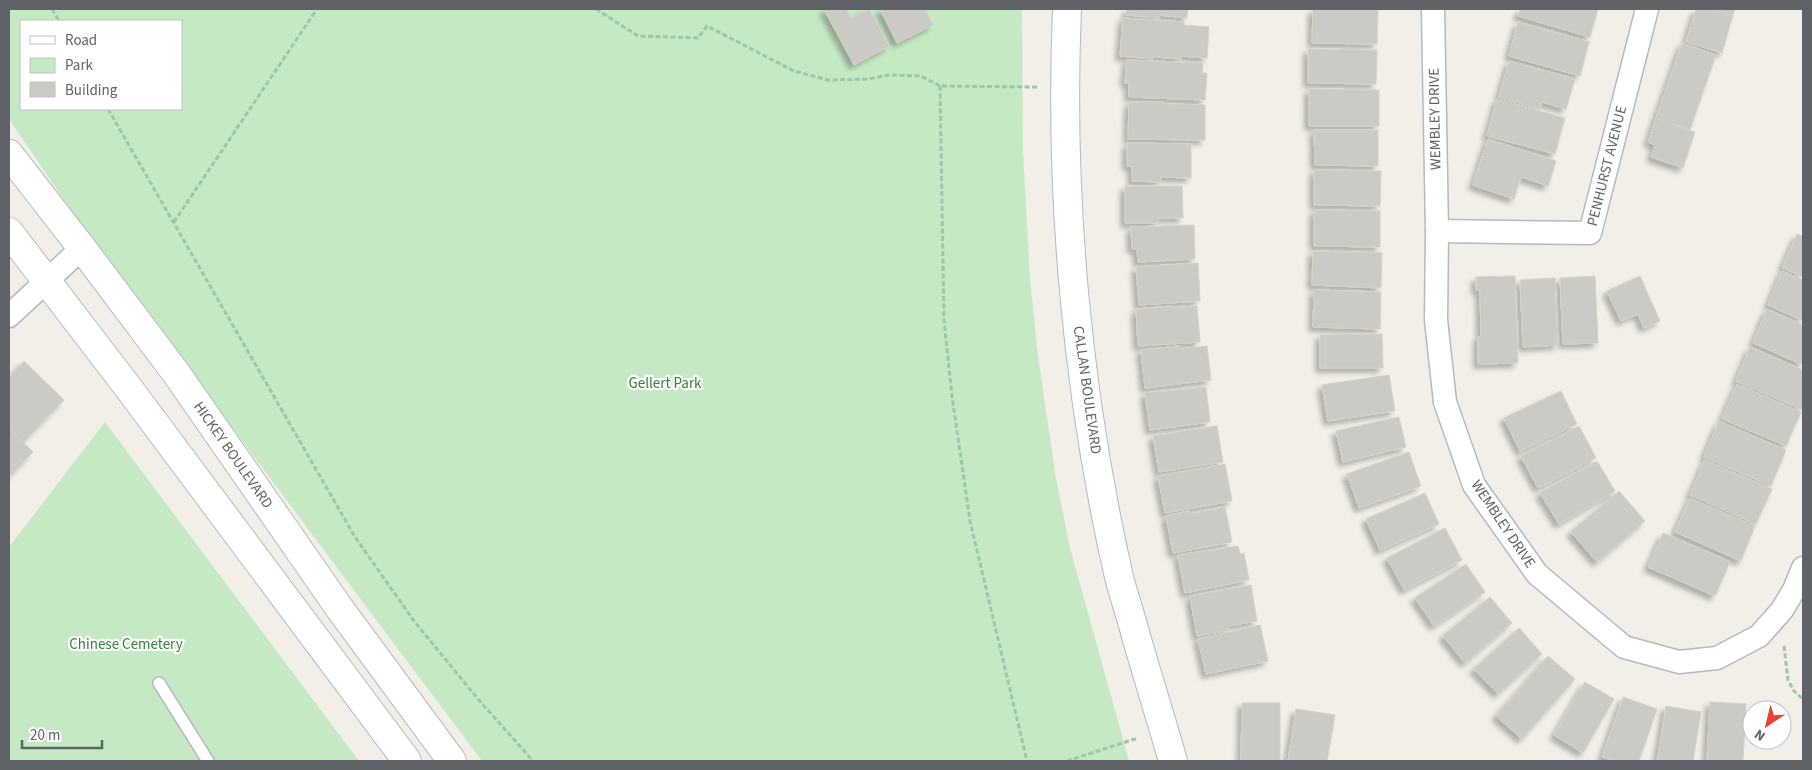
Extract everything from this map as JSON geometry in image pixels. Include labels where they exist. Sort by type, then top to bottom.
[{"type":"main road","name":"CALLAN BOULEVARD","points":[[1067,9],[1066,132],[1070,233],[1081,351],[1097,466],[1120,578],[1173,761]]},
{"type":"main road","name":"HICKEY BOULEVARD","points":[[9,154],[176,373],[345,617],[452,761]]},
{"type":"main road","points":[[9,232],[47,280],[407,761]]},
{"type":"street","name":"WEMBLEY DRIVE","points":[[1433,9],[1437,231],[1436,320],[1445,402],[1474,485],[1536,574],[1624,647],[1680,662],[1717,658],[1758,636],[1782,610],[1794,590],[1803,568]]},
{"type":"street","name":"PENHURST AVENUE","points":[[1437,231],[1590,233],[1647,9]]},
{"type":"street","points":[[9,316],[82,248]]},
{"type":"lane","points":[[159,683],[208,761]]},
{"type":"path","points":[[52,9],[58,20]]},
{"type":"path","points":[[174,222],[317,9]]},
{"type":"path","points":[[596,9],[638,36],[698,38],[708,26],[794,70],[828,80],[868,80],[889,75],[921,76],[940,86],[1066,87]]},
{"type":"path","points":[[940,86],[944,301],[952,396],[970,521],[1027,761]]},
{"type":"path","points":[[109,110],[355,537],[414,621],[478,700],[533,761]]},
{"type":"path","points":[[1782,610],[1784,656],[1788,680],[1794,691],[1803,699]]},
{"type":"path","points":[[1067,761],[1164,730]]},
{"type":"green space","name":"Gellert Park","points":[[9,9],[1022,9],[1023,151],[1030,279],[1038,357],[1056,478],[1070,548],[1129,761],[482,761],[90,238],[9,119]]},
{"type":"green space","name":"Chinese Cemetery","points":[[105,422],[359,761],[9,761],[9,547]]},
{"type":"building","points":[[824,9],[846,9],[851,18],[869,9],[889,46],[854,65]]},
{"type":"building","points":[[880,9],[925,9],[933,25],[897,43]]},
{"type":"building","points":[[1127,9],[1188,9],[1187,18],[1159,15],[1159,18],[1126,15]]},
{"type":"building","points":[[1313,9],[1378,9],[1377,44],[1312,43]]},
{"type":"building","points":[[1520,9],[1598,9],[1590,37],[1518,16]]},
{"type":"building","points":[[1696,9],[1713,9],[1733,15],[1722,53],[1686,42]]},
{"type":"building","points":[[1713,9],[1735,9],[1733,15]]},
{"type":"building","points":[[1123,18],[1184,22],[1184,25],[1209,27],[1207,58],[1181,56],[1181,59],[1154,57],[1153,59],[1120,56]]},
{"type":"building","points":[[1518,22],[1589,42],[1580,76],[1509,56]]},
{"type":"building","points":[[1682,43],[1716,55],[1690,130],[1656,118]]},
{"type":"building","points":[[1308,49],[1377,50],[1376,84],[1308,83]]},
{"type":"building","points":[[1127,60],[1203,63],[1202,73],[1207,73],[1205,100],[1129,97],[1129,83],[1125,83]]},
{"type":"building","points":[[1509,61],[1575,79],[1566,109],[1542,102],[1540,109],[1499,97]]},
{"type":"building","points":[[1309,89],[1379,90],[1379,126],[1309,126]]},
{"type":"building","points":[[1497,99],[1565,118],[1555,154],[1487,136]]},
{"type":"building","points":[[1129,102],[1205,105],[1205,140],[1128,139]]},
{"type":"building","points":[[1656,118],[1695,132],[1683,168],[1651,157],[1655,145],[1648,142]]},
{"type":"building","points":[[1314,130],[1378,130],[1378,166],[1315,165]]},
{"type":"building","points":[[1488,139],[1556,161],[1548,186],[1521,177],[1514,199],[1473,185]]},
{"type":"building","points":[[1127,143],[1191,144],[1191,178],[1161,177],[1160,182],[1132,181],[1132,166],[1127,166]]},
{"type":"building","points":[[1314,170],[1381,171],[1380,206],[1314,205]]},
{"type":"building","points":[[1125,186],[1182,186],[1183,218],[1158,218],[1158,223],[1125,223]]},
{"type":"building","points":[[1314,210],[1380,211],[1380,247],[1314,246]]},
{"type":"building","points":[[1194,225],[1195,259],[1138,262],[1137,249],[1132,249],[1131,227]]},
{"type":"building","points":[[1797,234],[1803,236],[1803,277],[1782,268]]},
{"type":"building","points":[[1313,251],[1382,253],[1381,288],[1312,285]]},
{"type":"building","points":[[1198,263],[1200,301],[1139,305],[1136,267]]},
{"type":"building","points":[[1782,271],[1803,280],[1803,321],[1768,305]]},
{"type":"building","points":[[1515,276],[1518,363],[1478,364],[1478,337],[1481,337],[1480,290],[1476,290],[1476,277]]},
{"type":"building","points":[[1595,276],[1598,343],[1563,344],[1560,278]]},
{"type":"building","points":[[1640,276],[1660,321],[1644,328],[1638,314],[1621,321],[1607,291]]},
{"type":"building","points":[[1555,278],[1558,345],[1523,347],[1520,280]]},
{"type":"building","points":[[1314,290],[1381,292],[1380,329],[1313,327]]},
{"type":"building","points":[[1172,306],[1173,308],[1197,306],[1200,342],[1138,346],[1136,309]]},
{"type":"building","points":[[1767,309],[1803,325],[1803,365],[1753,343]]},
{"type":"building","points":[[1382,334],[1383,368],[1320,368],[1320,335]]},
{"type":"building","points":[[1179,346],[1180,349],[1207,346],[1211,380],[1145,388],[1141,350]]},
{"type":"building","points":[[1750,347],[1803,370],[1803,410],[1736,381]]},
{"type":"building","points":[[24,361],[64,400],[23,442],[9,428],[9,377]]},
{"type":"building","points":[[1389,375],[1395,411],[1328,421],[1322,385]]},
{"type":"building","points":[[1737,384],[1801,412],[1786,446],[1722,419]]},
{"type":"building","points":[[1206,387],[1210,422],[1150,430],[1145,393]]},
{"type":"building","points":[[1561,391],[1577,424],[1520,451],[1504,418]]},
{"type":"building","points":[[1399,417],[1406,447],[1343,462],[1336,431]]},
{"type":"building","points":[[1719,421],[1786,450],[1771,486],[1704,457]]},
{"type":"building","points":[[1217,426],[1223,462],[1159,472],[1153,436]]},
{"type":"building","points":[[1579,426],[1596,458],[1538,488],[1521,456]]},
{"type":"building","points":[[9,428],[33,452],[9,477]]},
{"type":"building","points":[[1409,452],[1421,486],[1359,508],[1347,474]]},
{"type":"building","points":[[1705,460],[1772,489],[1756,524],[1690,495]]},
{"type":"building","points":[[1597,461],[1615,491],[1559,524],[1540,493]]},
{"type":"building","points":[[1225,464],[1232,501],[1165,513],[1158,476]]},
{"type":"building","points":[[1619,491],[1645,521],[1597,562],[1571,532]]},
{"type":"building","points":[[1425,493],[1439,524],[1380,550],[1366,519]]},
{"type":"building","points":[[1690,498],[1755,526],[1741,561],[1675,532]]},
{"type":"building","points":[[1225,507],[1232,542],[1173,553],[1166,516],[1189,511],[1190,514]]},
{"type":"building","points":[[1445,528],[1462,560],[1404,590],[1387,558]]},
{"type":"building","points":[[1663,533],[1730,562],[1715,596],[1648,567]]},
{"type":"building","points":[[1238,546],[1240,554],[1244,553],[1249,580],[1185,593],[1178,555]]},
{"type":"building","points":[[1466,564],[1485,592],[1434,626],[1415,598]]},
{"type":"building","points":[[1251,585],[1257,621],[1228,626],[1229,630],[1197,636],[1190,596]]},
{"type":"building","points":[[1490,597],[1512,623],[1465,663],[1443,636]]},
{"type":"building","points":[[1260,625],[1268,661],[1206,674],[1198,639]]},
{"type":"building","points":[[1519,628],[1542,654],[1498,694],[1474,669]]},
{"type":"building","points":[[1548,656],[1575,679],[1522,739],[1496,716]]},
{"type":"building","points":[[1585,682],[1614,699],[1583,753],[1554,735]]},
{"type":"building","points":[[1623,697],[1657,709],[1639,761],[1615,761],[1602,757]]},
{"type":"building","points":[[1710,702],[1742,704],[1743,761],[1707,761]]},
{"type":"building","points":[[1242,703],[1280,703],[1280,761],[1241,761]]},
{"type":"building","points":[[1666,706],[1701,712],[1693,761],[1657,761]]},
{"type":"building","points":[[1296,709],[1335,715],[1327,761],[1288,761]]}]
